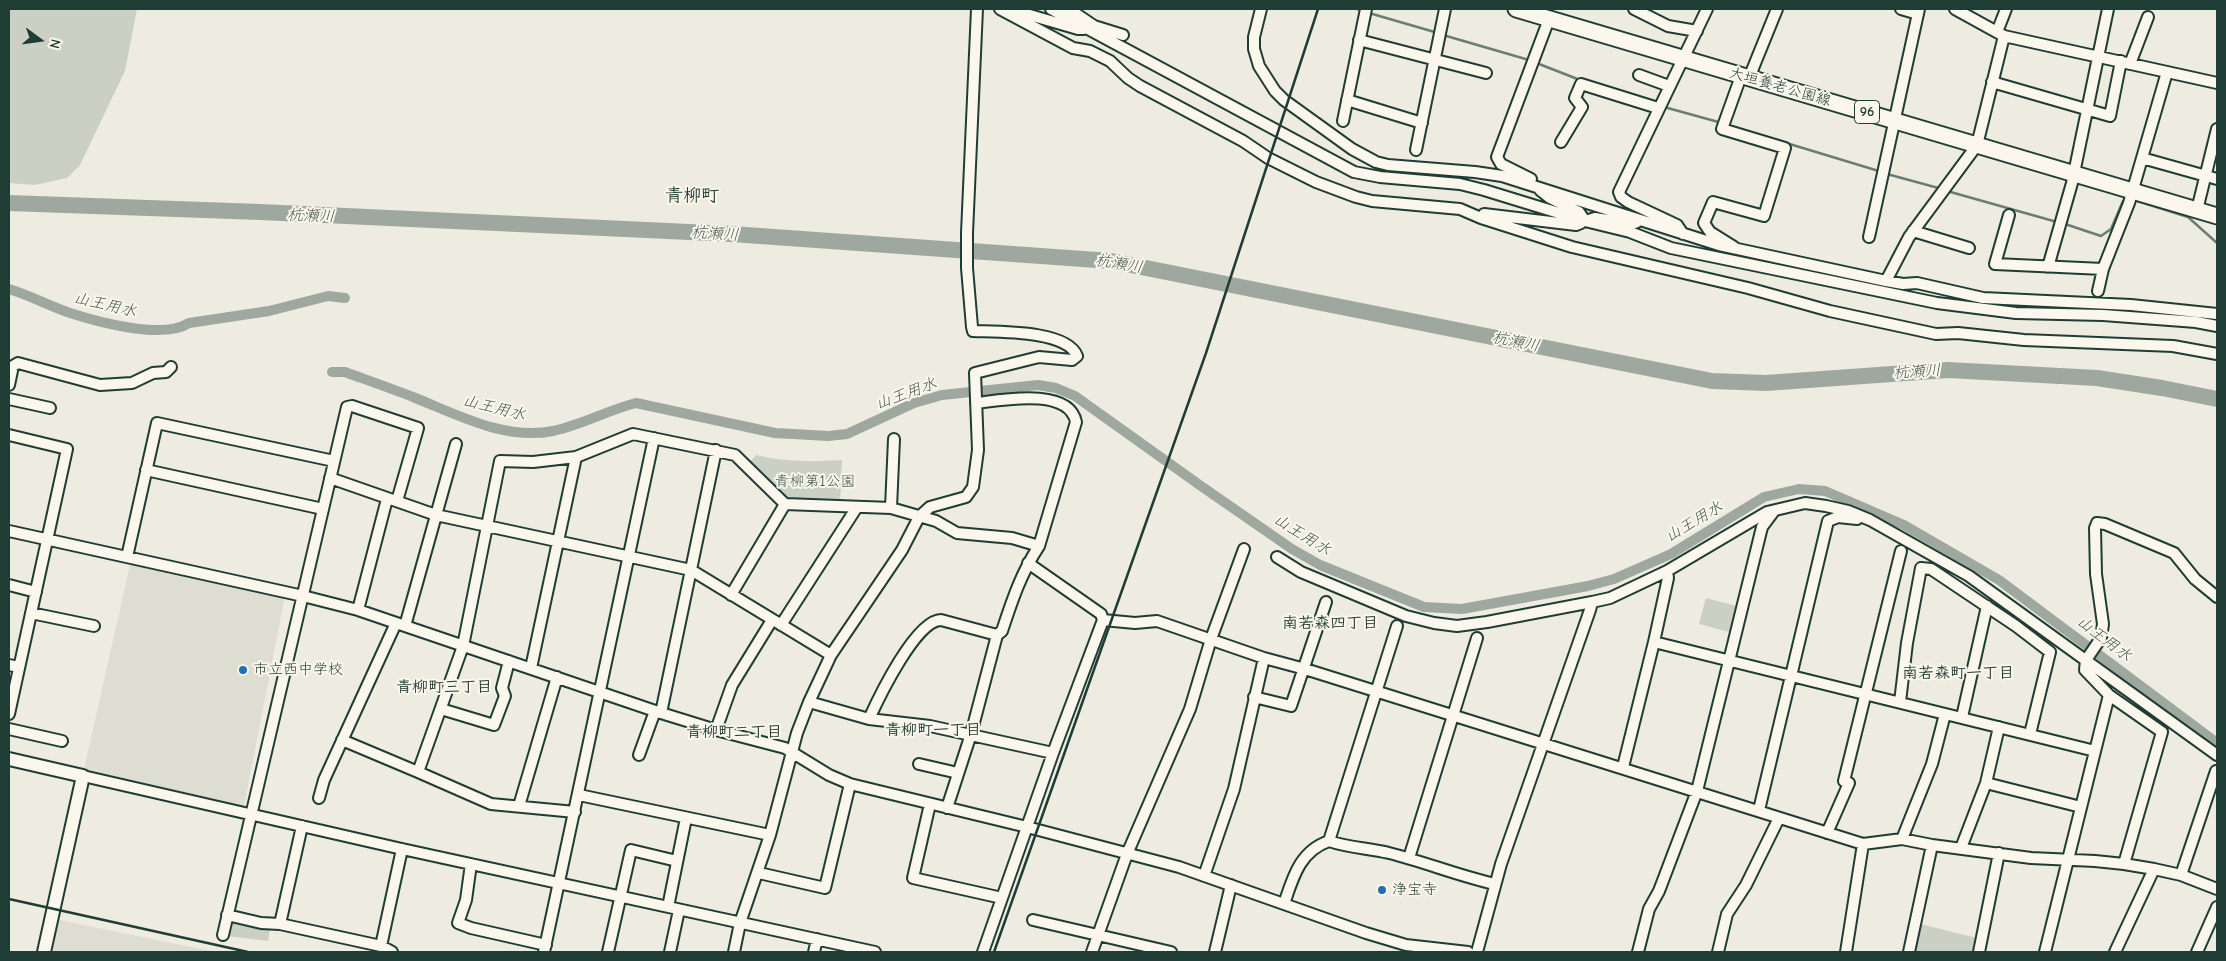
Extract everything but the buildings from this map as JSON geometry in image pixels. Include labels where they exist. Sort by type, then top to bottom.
[{"type":"main road","name":"大垣養老公園線","points":[[1517,9],[1553,16],[1745,77],[2217,216]]},
{"type":"street","points":[[734,952],[740,923],[759,873],[792,752],[809,702],[831,655],[902,550],[919,517],[930,507],[966,497],[973,488],[978,450],[975,373],[1039,358],[1072,360],[1078,356],[1071,347],[1049,338],[1026,334],[974,331],[966,264],[977,9]]},
{"type":"street","points":[[1000,9],[1073,48],[1090,51],[1110,61],[1128,78],[1140,86],[1243,141],[1268,158],[1340,192],[1372,201],[1446,206],[1572,247],[1748,288],[1830,311],[1936,334],[1958,333],[2024,340],[2174,346],[2217,354]]},
{"type":"street","points":[[1009,9],[1078,29],[1091,28],[1123,35]]},
{"type":"street","points":[[1051,9],[1091,28],[1354,172],[1380,177],[1460,184],[1585,222],[1630,232],[1671,248],[1937,303],[2016,314],[2103,315],[2196,322],[2217,326]]},
{"type":"street","points":[[1069,9],[1091,28]]},
{"type":"street","points":[[1261,9],[1254,37],[1254,49],[1266,81],[1284,100],[1352,149],[1376,162],[1388,165],[1490,174],[1535,185],[1683,234],[1736,249],[1886,281],[1903,284],[1917,283],[1984,298],[2131,305],[2217,314]]},
{"type":"street","points":[[1343,121],[1366,9]]},
{"type":"street","points":[[1416,150],[1445,9]]},
{"type":"street","points":[[1634,9],[1668,26],[1697,31]]},
{"type":"street","points":[[1683,234],[1677,225],[1628,202],[1621,197],[1619,192],[1707,9]]},
{"type":"street","points":[[1736,249],[1732,244],[1710,232],[1704,223],[1713,202],[1764,216],[1785,148],[1722,129],[1777,9]]},
{"type":"street","points":[[1869,237],[1896,120],[1918,11],[1901,9]]},
{"type":"street","points":[[1955,9],[2000,34],[2217,83]]},
{"type":"street","points":[[1886,281],[1913,231],[1977,145],[1992,82],[2006,9]]},
{"type":"street","points":[[2048,267],[2073,174],[2108,9]]},
{"type":"street","points":[[1553,16],[1497,157],[1501,164],[1530,179],[1550,198],[1579,212],[1585,222]]},
{"type":"street","points":[[1992,82],[2110,116],[2126,63],[2148,17]]},
{"type":"street","points":[[1359,40],[1486,73]]},
{"type":"street","points":[[2098,291],[2103,270],[2132,191],[2168,72]]},
{"type":"street","points":[[1639,76],[1669,86]]},
{"type":"street","points":[[1561,142],[1582,107],[1575,98],[1581,84],[1658,108]]},
{"type":"street","points":[[1347,100],[1422,123]]},
{"type":"street","points":[[2197,210],[2217,129]]},
{"type":"street","points":[[2142,158],[2217,179]]},
{"type":"street","points":[[1468,212],[1576,225],[1595,218],[1632,224],[1641,220]]},
{"type":"street","points":[[2010,215],[1995,264],[2103,270]]},
{"type":"street","points":[[1913,231],[1969,248]]},
{"type":"street","points":[[9,385],[13,366],[18,363],[100,385],[132,383],[153,373],[166,372],[171,367]]},
{"type":"street","points":[[9,399],[50,408]]},
{"type":"street","points":[[948,808],[997,635],[1002,631],[1016,588],[1039,546],[1076,422],[1075,415],[1064,405],[1044,399],[976,400]]},
{"type":"street","points":[[222,935],[347,406],[418,428],[392,500],[358,610]]},
{"type":"street","points":[[127,557],[157,423],[334,461]]},
{"type":"street","points":[[418,772],[463,646],[500,461],[533,462],[576,457],[633,434],[735,455],[785,504],[891,508],[936,521],[957,533],[1012,538],[1039,546]]},
{"type":"street","points":[[9,435],[67,449],[36,592],[14,666],[9,714]]},
{"type":"street","points":[[471,864],[466,900],[458,923],[545,948],[654,438]]},
{"type":"street","points":[[891,508],[894,439]]},
{"type":"street","points":[[318,798],[342,740],[400,624],[436,515],[456,444]]},
{"type":"street","points":[[639,755],[658,712],[691,570],[716,450]]},
{"type":"street","points":[[531,668],[576,457]]},
{"type":"street","points":[[146,470],[323,509]]},
{"type":"street","points":[[330,478],[436,515],[691,570],[831,655]]},
{"type":"street","points":[[1276,557],[1301,572],[1406,616],[1457,626],[1610,598],[1667,571],[1706,550],[1753,520],[1776,509],[1805,503],[1848,511],[1870,520],[1969,576],[2091,654],[2217,755]]},
{"type":"street","points":[[731,595],[785,504]]},
{"type":"street","points":[[716,730],[732,685],[857,507]]},
{"type":"street","points":[[1638,952],[1649,909],[1659,892],[1697,791],[1762,527],[1776,509]]},
{"type":"street","points":[[1759,810],[1828,521],[1853,517],[1867,522],[1870,520]]},
{"type":"street","points":[[2124,864],[2162,732],[2109,695],[2085,670],[2091,654],[2101,638],[2103,624],[2096,574],[2095,528],[2097,524],[2105,524],[2174,553],[2195,579],[2217,597]]},
{"type":"street","points":[[9,531],[358,610],[658,712],[785,748],[829,776],[850,784],[1028,827],[1179,867],[1366,933],[1406,945],[1468,952]]},
{"type":"street","points":[[1092,952],[1127,854],[1183,727],[1211,639],[1244,549]]},
{"type":"street","points":[[1828,833],[1849,783],[1844,781],[1864,694],[1901,551]]},
{"type":"street","points":[[984,952],[1103,620],[1101,614],[1028,563]]},
{"type":"street","points":[[1900,702],[1907,643],[1921,568],[1932,569],[2050,652],[2030,734]]},
{"type":"street","points":[[1623,767],[1654,642],[1668,578],[1667,571]]},
{"type":"street","points":[[9,586],[36,592]]},
{"type":"street","points":[[1254,697],[1291,706],[1326,602]]},
{"type":"street","points":[[1477,952],[1495,884],[1592,602]]},
{"type":"street","points":[[1962,717],[1987,606]]},
{"type":"street","points":[[31,612],[94,626]]},
{"type":"street","points":[[869,719],[903,654],[928,624],[935,620],[941,620],[997,635]]},
{"type":"street","points":[[1103,620],[1135,623],[1157,621],[1264,658],[1623,767],[1863,844],[1902,839],[1932,846],[1961,848],[2031,858],[2124,864],[2154,868],[2181,875],[2217,889]]},
{"type":"street","points":[[1329,841],[1397,626]]},
{"type":"street","points":[[1409,858],[1477,638]]},
{"type":"street","points":[[1654,642],[2094,751]]},
{"type":"street","points":[[1204,876],[1234,789],[1264,658]]},
{"type":"street","points":[[441,709],[494,725],[505,696],[502,688],[509,661]]},
{"type":"street","points":[[519,806],[557,677]]},
{"type":"street","points":[[2045,952],[2109,695]]},
{"type":"street","points":[[809,702],[869,719],[930,726],[1054,753]]},
{"type":"street","points":[[1902,839],[1932,764],[1945,714]]},
{"type":"street","points":[[1961,848],[1986,783],[1999,727]]},
{"type":"street","points":[[9,729],[62,741]]},
{"type":"street","points":[[342,740],[491,804],[575,812]]},
{"type":"street","points":[[9,760],[402,849],[875,952]]},
{"type":"street","points":[[918,764],[958,773]]},
{"type":"street","points":[[2181,875],[2217,772]]},
{"type":"street","points":[[44,952],[83,776]]},
{"type":"street","points":[[1986,783],[2081,807]]},
{"type":"street","points":[[759,873],[825,888],[850,784]]},
{"type":"street","points":[[579,795],[770,835]]},
{"type":"street","points":[[930,804],[913,878],[1002,898]]},
{"type":"street","points":[[668,907],[686,818]]},
{"type":"street","points":[[1718,952],[1727,914],[1746,884],[1779,818]]},
{"type":"street","points":[[280,924],[302,826]]},
{"type":"street","points":[[1284,904],[1296,869],[1315,846],[1329,841],[1346,847],[1379,850],[1409,858],[1456,875],[1495,884]]},
{"type":"street","points":[[1846,952],[1863,844]]},
{"type":"street","points":[[1909,952],[1932,846]]},
{"type":"street","points":[[381,946],[402,849]]},
{"type":"street","points":[[608,952],[631,850],[677,860]]},
{"type":"street","points":[[1979,952],[1999,854]]},
{"type":"street","points":[[2115,952],[2154,868]]},
{"type":"street","points":[[1215,952],[1231,886]]},
{"type":"street","points":[[2197,952],[2217,906]]},
{"type":"street","points":[[670,952],[680,910]]},
{"type":"street","points":[[227,915],[261,923],[280,924],[381,946],[392,952]]},
{"type":"street","points":[[1033,920],[1172,952]]},
{"type":"street","points":[[814,952],[817,939]]},
{"type":"shaded area","points":[[131,561],[285,596],[244,806],[84,769]]},
{"type":"shaded area","points":[[59,920],[216,952],[52,952]]},
{"type":"green space","points":[[9,9],[137,9],[125,71],[80,165],[67,178],[35,185],[9,183]]},
{"type":"green space","name":"青柳第1公園","points":[[756,455],[799,461],[842,460],[840,503],[786,502],[749,463]]},
{"type":"green space","points":[[1706,598],[1740,607],[1733,633],[1699,624]]},
{"type":"green space","points":[[232,919],[270,928],[268,941],[227,936]]},
{"type":"green space","points":[[1920,924],[1977,938],[1974,952],[1914,952]]},
{"type":"waterway","points":[[1357,9],[1364,11]]},
{"type":"waterway","points":[[1369,13],[1438,33]]},
{"type":"waterway","points":[[1443,35],[1529,60]]},
{"type":"waterway","points":[[1534,62],[1580,80]]},
{"type":"waterway","points":[[1664,107],[1722,123]]},
{"type":"waterway","points":[[1727,125],[1882,172]]},
{"type":"waterway","points":[[1887,174],[1942,189]]},
{"type":"waterway","points":[[1947,191],[2057,222]]},
{"type":"waterway","points":[[2134,200],[2188,217],[2217,243]]},
{"type":"waterway","points":[[2062,223],[2101,236],[2111,229],[2123,201],[2126,201]]},
{"type":"waterway","name":"杭瀬川","points":[[9,203],[260,212],[732,234],[1111,261],[1712,381],[1766,383],[1948,370],[2097,378],[2217,399]]},
{"type":"waterway","name":"山王用水","points":[[9,289],[82,317],[113,325],[147,330],[178,328],[189,323],[269,311],[328,296],[345,298]]},
{"type":"waterway","name":"山王用水","points":[[332,372],[345,372],[481,424],[499,429],[535,433],[564,428],[636,403],[775,433],[828,436],[847,434],[914,403],[942,395],[1038,385],[1056,388],[1075,396],[1292,549],[1320,565],[1424,607],[1462,609],[1588,586],[1614,579],[1671,554],[1764,497],[1799,489],[1825,491],[1904,525],[1999,580],[2217,743]]},
{"type":"railway","points":[[994,952],[1206,353],[1318,9]]},
{"type":"railway","points":[[9,899],[248,952]]},
{"type":"place","name":"市立西中学校","points":[[243,670]]},
{"type":"place","name":"浄宝寺","points":[[1382,890]]},
{"type":"district","name":"青柳町","points":[[692,196]]},
{"type":"district","name":"南若森四丁目","points":[[1330,623]]},
{"type":"district","name":"南若森町一丁目","points":[[1958,673]]},
{"type":"district","name":"青柳町三丁目","points":[[444,687]]},
{"type":"district","name":"青柳町一丁目","points":[[933,730]]},
{"type":"district","name":"青柳町二丁目","points":[[734,732]]}]
